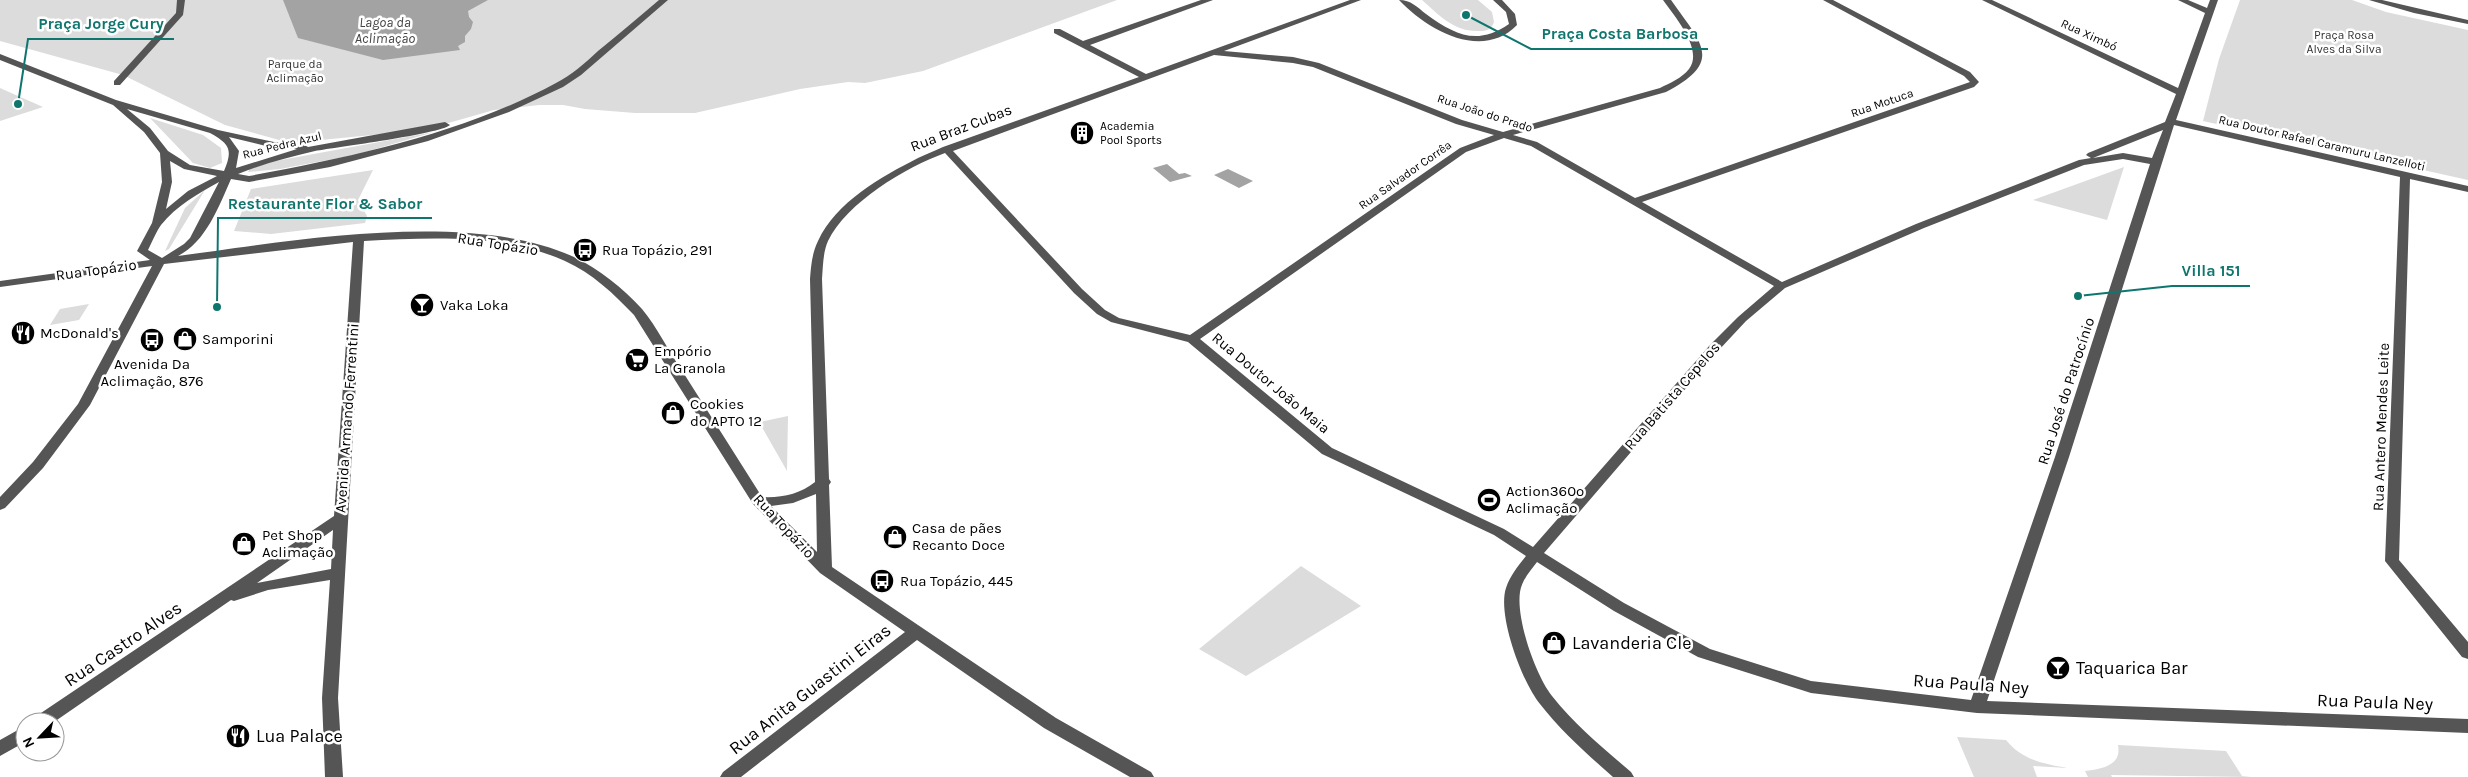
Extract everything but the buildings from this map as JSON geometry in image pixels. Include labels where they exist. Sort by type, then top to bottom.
[{"type":"street","points":[[117,83],[180,13],[181,0]]},
{"type":"street","name":"Rua Pedra Azul","points":[[229,174],[256,178],[340,162],[425,139],[539,96],[578,73],[664,0]]},
{"type":"street","points":[[1082,44],[1209,0]]},
{"type":"street","name":"Rua Braz Cubas","points":[[825,569],[824,482],[816,278],[818,257],[823,240],[836,222],[881,183],[903,169],[946,149],[1357,0]]},
{"type":"street","points":[[1403,0],[1446,32],[1473,39],[1500,36],[1514,26],[1514,19],[1510,12],[1497,0]]},
{"type":"street","name":"Rua Salvador Corrêa","points":[[1192,339],[1452,156],[1502,135],[1663,90],[1688,78],[1698,63],[1698,48],[1667,0]]},
{"type":"street","name":"Rua Motuca","points":[[1635,201],[1972,85],[1975,82],[1967,74],[1827,0]]},
{"type":"street","name":"Rua Ximbó","points":[[1986,0],[2180,92]]},
{"type":"street","points":[[2182,0],[2211,13]]},
{"type":"street","name":"Rua José do Patrocínio","points":[[1977,707],[2062,458],[2156,162],[2171,123],[2180,92],[2211,13],[2214,0]]},
{"type":"street","points":[[2372,0],[2468,22]]},
{"type":"street","points":[[1057,31],[1146,76]]},
{"type":"street","name":"Rua João do Prado","points":[[1211,53],[1293,60],[1316,65],[1460,122],[1534,144],[1781,286]]},
{"type":"street","points":[[0,57],[113,102],[213,131],[274,145],[330,146]]},
{"type":"street","points":[[113,102],[147,130],[165,153],[187,167],[229,174]]},
{"type":"street","name":"Rua Pedra Azul","points":[[229,174],[258,162],[490,115]]},
{"type":"street","name":"Rua Batista Cepelos","points":[[1625,777],[1560,718],[1544,698],[1522,652],[1510,608],[1513,590],[1519,575],[1535,554],[1714,348],[1742,319],[1781,286],[1920,226],[2082,162],[2094,154],[2171,123]]},
{"type":"street","name":"Rua Doutor Rafael Caramuru Lanzelloti","points":[[2171,123],[2468,189]]},
{"type":"street","points":[[0,504],[38,465],[84,405],[160,261],[192,244],[229,174],[235,156],[233,146],[213,131]]},
{"type":"street","name":"Rua Doutor João Maia","points":[[946,149],[1078,291],[1101,312],[1115,320],[1192,339],[1327,451],[1499,532],[1535,554]]},
{"type":"street","points":[[158,223],[167,182],[165,153]]},
{"type":"street","name":"Rua Batista Cepelos","points":[[2082,162],[2123,156],[2156,162]]},
{"type":"street","points":[[160,261],[142,250],[158,223],[191,193],[229,174]]},
{"type":"street","name":"Rua Antero Mendes Leite","points":[[2406,175],[2392,561],[2468,652]]},
{"type":"street","name":"Rua Topázio","points":[[0,284],[160,261],[359,238],[442,236],[494,240],[527,245],[557,254],[595,273],[613,286],[639,313],[758,501],[825,569],[1050,723],[1145,777]]},
{"type":"street","name":"Avenida Armando Ferrentini","points":[[334,777],[330,698],[359,238]]},
{"type":"street","points":[[758,501],[773,502],[792,499],[808,494],[824,482]]},
{"type":"street","name":"Rua Castro Alves","points":[[56,712],[340,519]]},
{"type":"street","name":"Rua Paula Ney","points":[[1535,554],[1619,607],[1704,653],[1811,687],[1977,707],[2468,726]]},
{"type":"street","name":"Rua Castro Alves","points":[[226,598],[266,585],[338,573]]},
{"type":"street","name":"Rua Anita Guastini Eiras","points":[[729,777],[916,632]]},
{"type":"street","points":[[0,749],[15,739]]},
{"type":"green space","name":"Parque da Aclimação","points":[[0,0],[1117,0],[923,71],[865,83],[848,82],[800,89],[695,113],[635,113],[585,109],[563,105],[539,105],[494,110],[424,130],[290,143],[225,125],[123,75],[0,41]]},
{"type":"green space","points":[[1422,0],[1478,0],[1492,12],[1494,22],[1488,30],[1484,31],[1462,29],[1448,22]]},
{"type":"green space","name":"Praça Rosa Alves da Silva","points":[[2240,0],[2352,0],[2386,12],[2468,30],[2468,180],[2203,121],[2219,59]]},
{"type":"green space","points":[[0,88],[43,107],[0,121]]},
{"type":"green space","points":[[150,118],[203,135],[221,148],[222,163],[210,168],[193,163]]},
{"type":"green space","points":[[434,132],[355,155],[280,169],[248,172],[250,168],[270,162]]},
{"type":"green space","points":[[2124,167],[2107,220],[2033,200]]},
{"type":"green space","points":[[373,170],[358,200],[367,216],[365,223],[271,234],[234,231],[251,189]]},
{"type":"green space","points":[[205,190],[169,249],[165,251],[185,208]]},
{"type":"green space","points":[[89,304],[79,320],[50,325],[60,309]]},
{"type":"green space","points":[[788,416],[787,471],[759,422]]},
{"type":"green space","points":[[1301,566],[1361,606],[1246,676],[1199,649]]},
{"type":"green space","points":[[1957,737],[2006,740],[2026,757],[2042,763],[2068,768],[2033,766],[2037,777],[1974,777]]},
{"type":"green space","points":[[2118,745],[2226,751],[2242,776],[2251,777],[2111,775],[2112,777],[2088,777],[2085,771],[2104,767],[2114,762],[2117,758]]},
{"type":"water","name":"Lagoa da Aclimação","points":[[283,0],[488,0],[468,11],[469,17],[473,22],[471,29],[465,36],[465,42],[458,46],[460,50],[383,60],[298,38]]},
{"type":"water","points":[[1167,164],[1179,174],[1185,173],[1192,176],[1170,182],[1153,168]]},
{"type":"water","points":[[1228,169],[1253,181],[1239,188],[1214,175]]},
{"type":"place","name":"Praça Costa Barbosa","points":[[1466,15]]},
{"type":"place","name":"Praça Jorge Cury","points":[[18,104]]},
{"type":"place","name":"Academia Pool Sports","points":[[1082,133]]},
{"type":"place","name":"Rua Topázio, 291","points":[[585,250]]},
{"type":"place","name":"Villa 151","points":[[2078,296]]},
{"type":"place","name":"Vaka Loka","points":[[422,305]]},
{"type":"place","name":"Restaurante Flor & Sabor","points":[[217,307]]},
{"type":"place","name":"McDonald's","points":[[23,333]]},
{"type":"place","name":"Samporini","points":[[185,339]]},
{"type":"place","name":"Avenida Da Aclimação, 876","points":[[152,340]]},
{"type":"place","name":"Empório La Granola","points":[[637,360]]},
{"type":"place","name":"Cookies do APTO 12","points":[[673,413]]},
{"type":"place","name":"Action360º Aclimação","points":[[1489,500]]},
{"type":"place","name":"Casa de pães Recanto Doce","points":[[895,537]]},
{"type":"place","name":"Pet Shop Aclimação","points":[[244,544]]},
{"type":"place","name":"Rua Topázio, 445","points":[[882,581]]},
{"type":"place","name":"Lavanderia Cle","points":[[1554,643]]},
{"type":"place","name":"Taquarica Bar","points":[[2058,668]]},
{"type":"place","name":"Lua Palace","points":[[238,736]]}]
